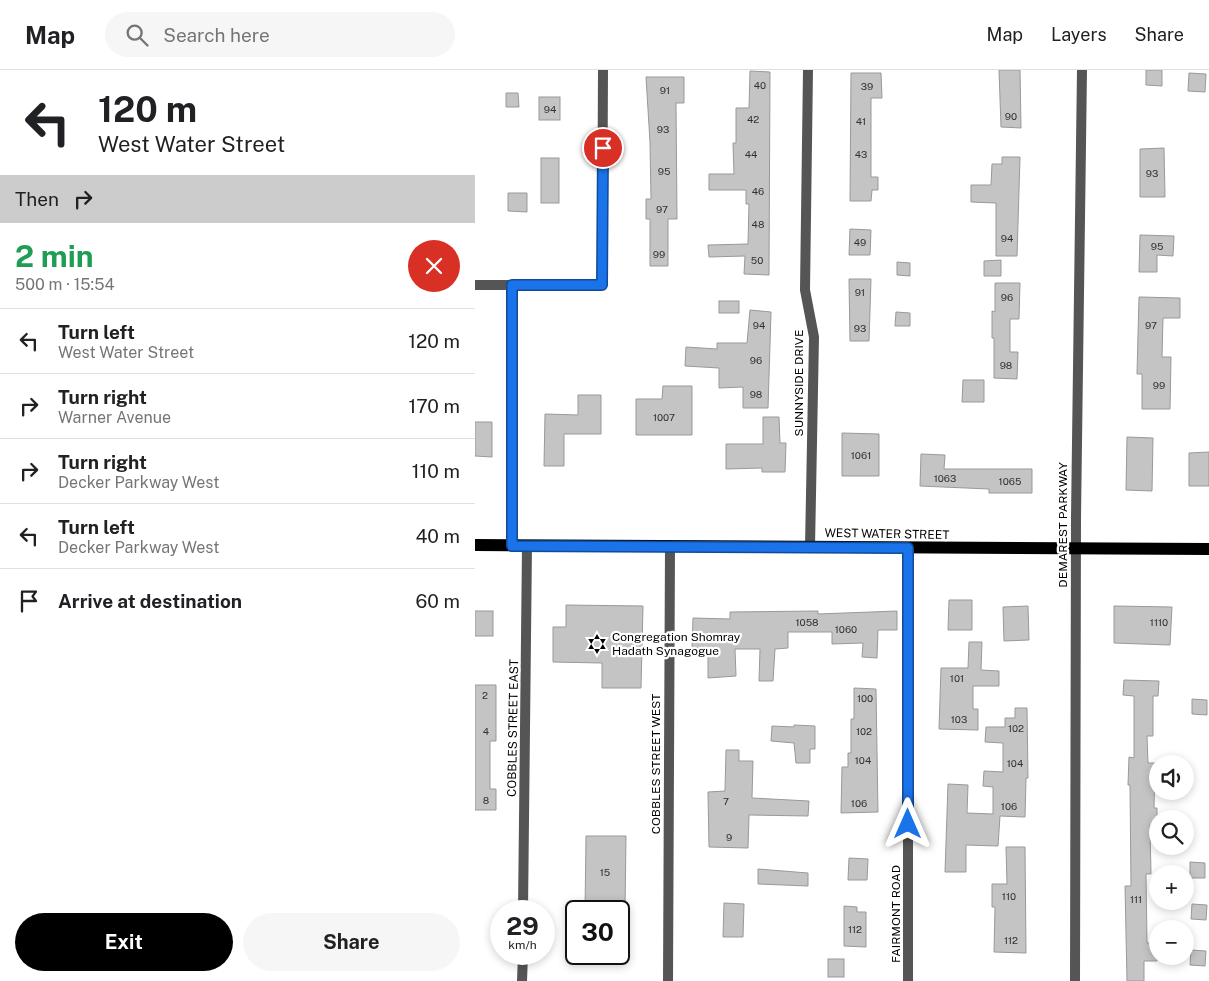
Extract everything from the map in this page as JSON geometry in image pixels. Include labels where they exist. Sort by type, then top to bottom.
[{"type":"main road","name":"WEST WATER STREET","points":[[475,545],[1209,549]]},
{"type":"street","points":[[475,285],[602,285],[603,70]]},
{"type":"street","name":"SUNNYSIDE DRIVE","points":[[809,70],[805,290],[814,337],[810,547]]},
{"type":"street","name":"DEMAREST PARKWAY","points":[[1075,981],[1076,548],[1082,70]]},
{"type":"street","points":[[512,285],[512,546]]},
{"type":"street","name":"COBBLES STREET EAST","points":[[523,900],[527,546]]},
{"type":"street","name":"COBBLES STREET WEST","points":[[668,981],[670,547]]},
{"type":"street","name":"FAIRMONT ROAD","points":[[908,548],[908,981]]},
{"type":"street","points":[[522,981],[523,965]]},
{"type":"building","points":[[999,70],[1020,70],[1021,128],[1001,127]]},
{"type":"building","points":[[1146,70],[1162,70],[1162,86],[1146,85]]},
{"type":"building","points":[[750,71],[770,72],[769,275],[744,274],[745,256],[709,257],[708,245],[748,244],[749,204],[746,204],[746,190],[709,190],[709,174],[734,174],[733,143],[736,143],[736,108],[749,108]]},
{"type":"building","points":[[851,73],[881,73],[882,98],[871,98],[871,177],[878,177],[878,190],[872,190],[871,201],[850,201]]},
{"type":"building","points":[[1189,73],[1206,74],[1205,92],[1188,91]]},
{"type":"building","points":[[646,77],[684,77],[684,103],[676,103],[677,219],[668,219],[668,266],[650,266],[650,219],[646,219],[646,199],[651,199]]},
{"type":"building","points":[[506,93],[518,93],[519,107],[506,107]]},
{"type":"building","points":[[539,97],[560,97],[560,120],[539,120]]},
{"type":"building","points":[[1164,148],[1165,197],[1140,197],[1140,149]]},
{"type":"building","points":[[1002,157],[1020,157],[1017,256],[996,256],[996,203],[971,202],[971,185],[991,185],[992,164],[1002,164]]},
{"type":"building","points":[[541,158],[559,158],[559,203],[541,203]]},
{"type":"building","points":[[508,193],[527,193],[527,212],[508,211]]},
{"type":"building","points":[[850,229],[871,230],[870,255],[849,255]]},
{"type":"building","points":[[1140,235],[1174,236],[1173,256],[1157,255],[1157,272],[1139,272]]},
{"type":"building","points":[[1001,260],[1001,276],[984,276],[984,261]]},
{"type":"building","points":[[897,262],[910,263],[910,276],[897,275]]},
{"type":"building","points":[[849,279],[871,279],[869,341],[850,341]]},
{"type":"building","points":[[995,283],[1020,283],[1019,319],[1010,319],[1010,352],[1018,352],[1017,379],[994,378],[992,311],[995,312]]},
{"type":"building","points":[[1139,297],[1180,298],[1180,318],[1163,318],[1162,357],[1171,357],[1170,409],[1142,409],[1142,374],[1137,374]]},
{"type":"building","points":[[719,301],[739,301],[739,313],[719,313]]},
{"type":"building","points":[[750,310],[771,312],[768,408],[743,408],[743,387],[719,388],[719,368],[685,366],[686,347],[717,349],[717,343],[747,343]]},
{"type":"building","points":[[896,312],[910,313],[910,326],[895,326]]},
{"type":"building","points":[[963,380],[984,380],[984,402],[962,402]]},
{"type":"building","points":[[663,386],[692,386],[692,435],[636,435],[636,399],[662,399]]},
{"type":"building","points":[[578,395],[601,395],[601,434],[564,434],[564,466],[544,466],[545,414],[578,415]]},
{"type":"building","points":[[763,417],[779,417],[780,443],[786,443],[785,472],[762,472],[762,468],[726,469],[726,444],[763,444]]},
{"type":"building","points":[[475,422],[492,422],[492,457],[475,456]]},
{"type":"building","points":[[842,433],[879,434],[879,476],[842,476]]},
{"type":"building","points":[[1127,437],[1153,438],[1152,491],[1126,490]]},
{"type":"building","points":[[1209,452],[1209,486],[1189,486],[1189,453]]},
{"type":"building","points":[[921,454],[945,455],[944,469],[1032,469],[1032,493],[989,493],[989,489],[920,486]]},
{"type":"building","points":[[949,600],[972,600],[972,630],[948,630]]},
{"type":"building","name":"Congregation Shomray Hadath Synagogue","points":[[566,605],[643,606],[641,688],[602,688],[602,663],[553,662],[553,627],[566,627]]},
{"type":"building","points":[[1028,606],[1029,640],[1004,641],[1003,607]]},
{"type":"building","points":[[1114,606],[1172,607],[1170,645],[1114,643]]},
{"type":"building","points":[[475,611],[493,611],[493,636],[475,636]]},
{"type":"building","points":[[818,611],[818,614],[897,611],[897,630],[878,630],[877,658],[862,657],[863,643],[832,644],[832,632],[788,632],[788,648],[775,649],[773,681],[759,681],[760,649],[735,649],[736,676],[708,678],[708,648],[692,648],[693,618],[730,619],[730,612]]},
{"type":"building","points":[[969,642],[982,642],[981,670],[999,671],[999,686],[973,686],[973,709],[978,709],[978,730],[939,729],[941,668],[968,668]]},
{"type":"building","points":[[1124,680],[1159,681],[1158,696],[1153,696],[1153,736],[1147,736],[1149,800],[1154,800],[1154,808],[1157,808],[1157,810],[1149,810],[1151,865],[1149,865],[1149,874],[1146,874],[1149,961],[1144,961],[1144,981],[1127,981],[1125,886],[1131,886],[1130,785],[1128,785],[1129,757],[1134,758],[1134,696],[1123,695]]},
{"type":"building","points":[[475,685],[496,685],[496,741],[490,741],[490,789],[496,789],[496,810],[475,810]]},
{"type":"building","points":[[854,688],[876,689],[878,812],[841,813],[842,767],[848,767],[848,753],[851,753],[851,719],[854,719]]},
{"type":"building","points":[[1192,699],[1207,700],[1207,715],[1192,714]]},
{"type":"building","points":[[1015,708],[1027,708],[1028,778],[1026,778],[1025,817],[1000,816],[998,846],[966,845],[966,872],[945,872],[948,784],[968,785],[967,813],[993,814],[993,787],[983,786],[984,771],[1003,772],[1003,743],[985,742],[986,727],[1005,727],[1005,718],[1015,718]]},
{"type":"building","points":[[794,725],[815,726],[815,749],[810,749],[810,763],[796,763],[794,743],[771,741],[772,726],[794,727]]},
{"type":"building","points":[[726,750],[739,750],[739,761],[753,761],[752,798],[809,801],[808,816],[749,815],[748,848],[709,847],[708,792],[725,791]]},
{"type":"building","points":[[586,836],[626,836],[625,900],[585,900]]},
{"type":"building","points":[[1006,847],[1025,847],[1026,953],[994,952],[995,907],[992,907],[992,884],[1007,884]]},
{"type":"building","points":[[849,858],[868,859],[867,880],[848,880]]},
{"type":"building","points":[[1190,862],[1205,863],[1205,878],[1194,878],[1194,865],[1190,865]]},
{"type":"building","points":[[758,869],[808,873],[808,886],[758,884]]},
{"type":"building","points":[[724,903],[744,904],[743,937],[723,937]]},
{"type":"building","points":[[1194,904],[1207,905],[1206,920],[1191,919]]},
{"type":"building","points":[[844,906],[857,907],[857,912],[866,912],[866,947],[844,946]]},
{"type":"building","points":[[1194,950],[1206,951],[1205,966],[1190,965],[1194,965]]},
{"type":"building","points":[[828,959],[844,959],[844,977],[828,977]]},
{"type":"place","name":"Congregation Shomray Hadath Synagogue","points":[[597,644]]},
{"type":"route","points":[[603,148],[602,285],[512,285],[512,546],[908,548],[908,824]]}]
